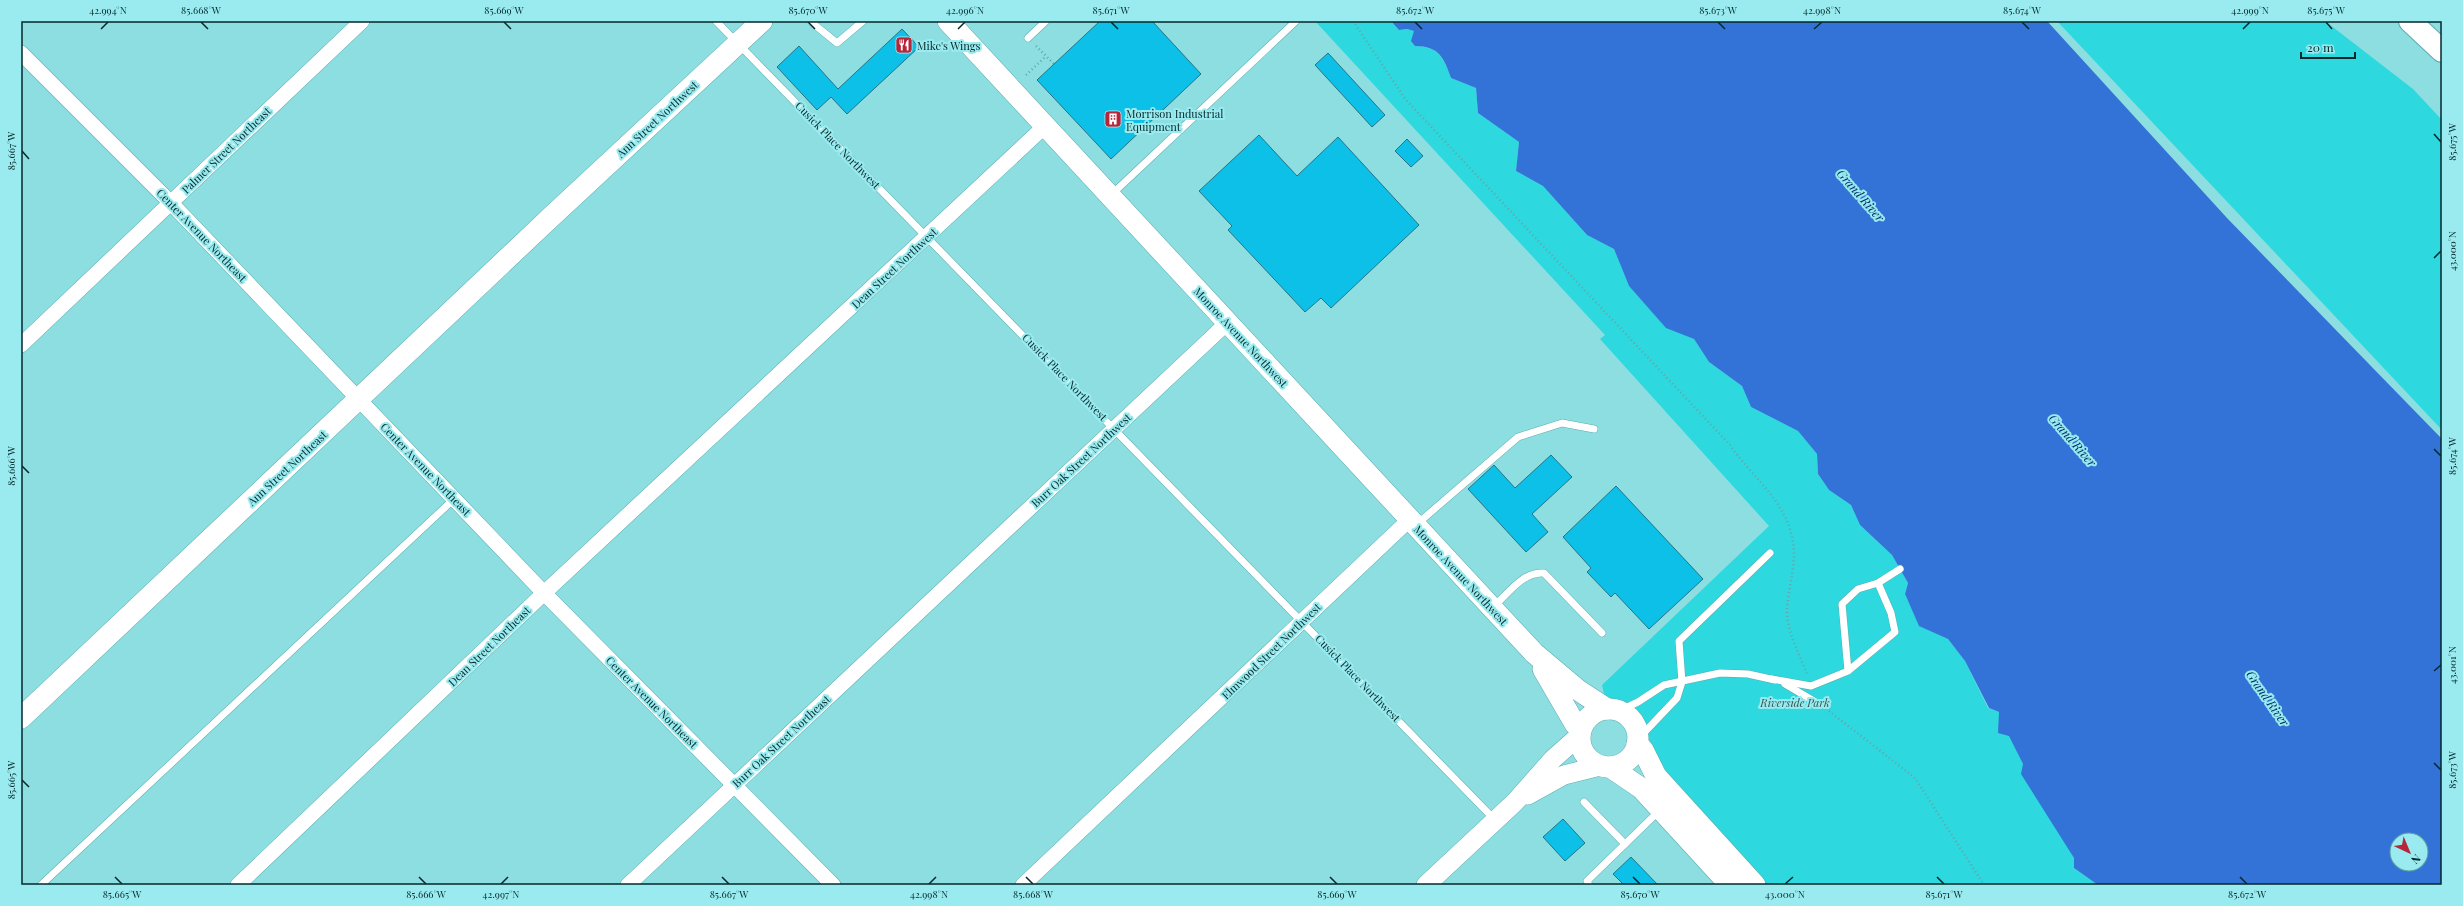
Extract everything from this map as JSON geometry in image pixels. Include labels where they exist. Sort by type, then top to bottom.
[{"type":"highway","points":[[2410,21],[2442,51]]},
{"type":"main road","name":"Ann Street Northwest","points":[[552,216],[762,21]]},
{"type":"main road","name":"Monroe Avenue Northwest","points":[[948,21],[1534,653],[1578,690],[1613,710]]},
{"type":"main road","name":"Ann Street Northeast","points":[[21,718],[552,216]]},
{"type":"main road","name":"Monroe Avenue Northwest","points":[[1534,653],[1581,732]]},
{"type":"main road","points":[[1730,885],[1668,803],[1656,776],[1637,741],[1634,725],[1625,714],[1613,710],[1591,715],[1581,732],[1582,751],[1587,757],[1668,803],[1755,885]]},
{"type":"main road","points":[[1605,767],[1618,766],[1631,757],[1637,741]]},
{"type":"street","name":"Palmer Street Northeast","points":[[21,345],[362,21]]},
{"type":"street","name":"Center Avenue Northeast","points":[[21,53],[171,202],[544,593],[833,885]]},
{"type":"street","name":"Dean Street Northwest","points":[[742,410],[1045,126]]},
{"type":"street","name":"Burr Oak Street Northwest","points":[[936,597],[1227,322]]},
{"type":"street","name":"Dean Street Northeast","points":[[238,885],[544,593],[742,410]]},
{"type":"street","name":"Elmwood Street Northwest","points":[[1023,885],[1302,621],[1413,522]]},
{"type":"street","name":"Burr Oak Street Northeast","points":[[628,885],[936,597]]},
{"type":"street","points":[[1426,885],[1495,821],[1553,759],[1581,732]]},
{"type":"street","points":[[1514,802],[1564,775],[1605,767]]},
{"type":"lane","name":"Cusick Place Northwest","points":[[716,21],[1115,428],[1495,821]]},
{"type":"lane","points":[[810,21],[837,43],[862,21]]},
{"type":"lane","points":[[1028,38],[1046,21]]},
{"type":"lane","points":[[1110,195],[1296,21]]},
{"type":"lane","points":[[1413,522],[1518,437],[1562,423],[1594,428]]},
{"type":"lane","points":[[41,885],[454,499]]},
{"type":"lane","points":[[1637,741],[1676,698],[1682,682],[1679,641],[1770,553]]},
{"type":"lane","points":[[1848,672],[1842,604],[1858,588],[1878,583],[1900,569]]},
{"type":"lane","points":[[1492,607],[1521,580],[1534,572],[1544,572],[1602,633]]},
{"type":"lane","points":[[1613,710],[1638,702],[1664,685],[1720,673],[1748,674],[1812,686],[1848,672],[1895,632],[1891,614],[1878,583]]},
{"type":"lane","points":[[1772,678],[1797,690],[1819,704]]},
{"type":"lane","points":[[1584,802],[1625,844]]},
{"type":"lane","points":[[1589,885],[1586,881],[1668,803]]},
{"type":"path","points":[[1353,21],[1406,100],[1730,445],[1739,458],[1770,493],[1784,514],[1793,538],[1794,563],[1787,610],[1789,629],[1812,686]]},
{"type":"path","points":[[1028,38],[1054,64]]},
{"type":"path","points":[[1026,75],[1046,56]]},
{"type":"path","points":[[1819,704],[1915,778],[1984,885]]},
{"type":"green space","name":"Riverside Park","points":[[1315,21],[1391,21],[1399,30],[1407,29],[1414,31],[1415,46],[1429,48],[1435,51],[1443,59],[1451,78],[1476,88],[1478,113],[1519,142],[1516,171],[1543,186],[1587,235],[1614,249],[1629,286],[1666,327],[1694,339],[1709,362],[1742,386],[1751,407],[1798,431],[1817,454],[1818,474],[1829,490],[1851,505],[1860,525],[1892,555],[1908,583],[1905,594],[1919,625],[1948,639],[1965,661],[1988,708],[1999,712],[2023,764],[2074,858],[2074,868],[2098,885],[1766,885],[1664,775],[1652,752],[1652,745],[1638,718],[1631,711],[1612,700],[1602,698],[1604,694],[1602,685],[1769,526],[1600,339],[1605,335]]},
{"type":"green space","points":[[2057,21],[2325,21],[2413,89],[2442,120],[2442,430]]},
{"type":"water","name":"Grand River","points":[[1391,21],[2047,21],[2227,218],[2442,439],[2442,885],[2098,885],[2074,868],[2074,858],[2021,774],[2023,764],[2009,736],[1998,733],[1999,712],[1989,708],[1965,661],[1948,639],[1919,626],[1905,594],[1908,583],[1892,555],[1860,525],[1851,505],[1829,490],[1818,474],[1817,454],[1798,431],[1751,407],[1742,386],[1709,362],[1694,339],[1666,328],[1629,286],[1614,249],[1587,235],[1543,186],[1516,171],[1519,142],[1478,113],[1476,88],[1451,78],[1443,59],[1439,54],[1430,48],[1415,46],[1411,41],[1414,31],[1407,29],[1399,30]]},
{"type":"building","name":"Morrison Industrial Equipment","points":[[1100,21],[1152,21],[1201,74],[1111,159],[1037,80]]},
{"type":"building","points":[[902,29],[919,47],[847,114],[831,97],[817,110],[777,67],[799,46],[838,89]]},
{"type":"building","points":[[1328,53],[1385,115],[1372,127],[1315,65]]},
{"type":"building","points":[[1259,135],[1297,176],[1338,137],[1419,225],[1331,308],[1321,298],[1305,312],[1228,230],[1232,226],[1199,191]]},
{"type":"building","points":[[1407,139],[1423,156],[1411,167],[1395,151]]},
{"type":"building","points":[[1551,455],[1572,477],[1532,514],[1548,532],[1526,552],[1468,489],[1494,465],[1515,488]]},
{"type":"building","points":[[1616,486],[1703,579],[1649,629],[1615,593],[1611,597],[1587,572],[1591,568],[1563,537]]},
{"type":"building","points":[[1563,819],[1585,843],[1565,861],[1543,837]]},
{"type":"building","points":[[1631,857],[1658,885],[1624,885],[1613,874]]},
{"type":"place","name":"Mike's Wings","points":[[904,45]]},
{"type":"place","name":"Morrison Industrial Equipment","points":[[1113,119]]}]
